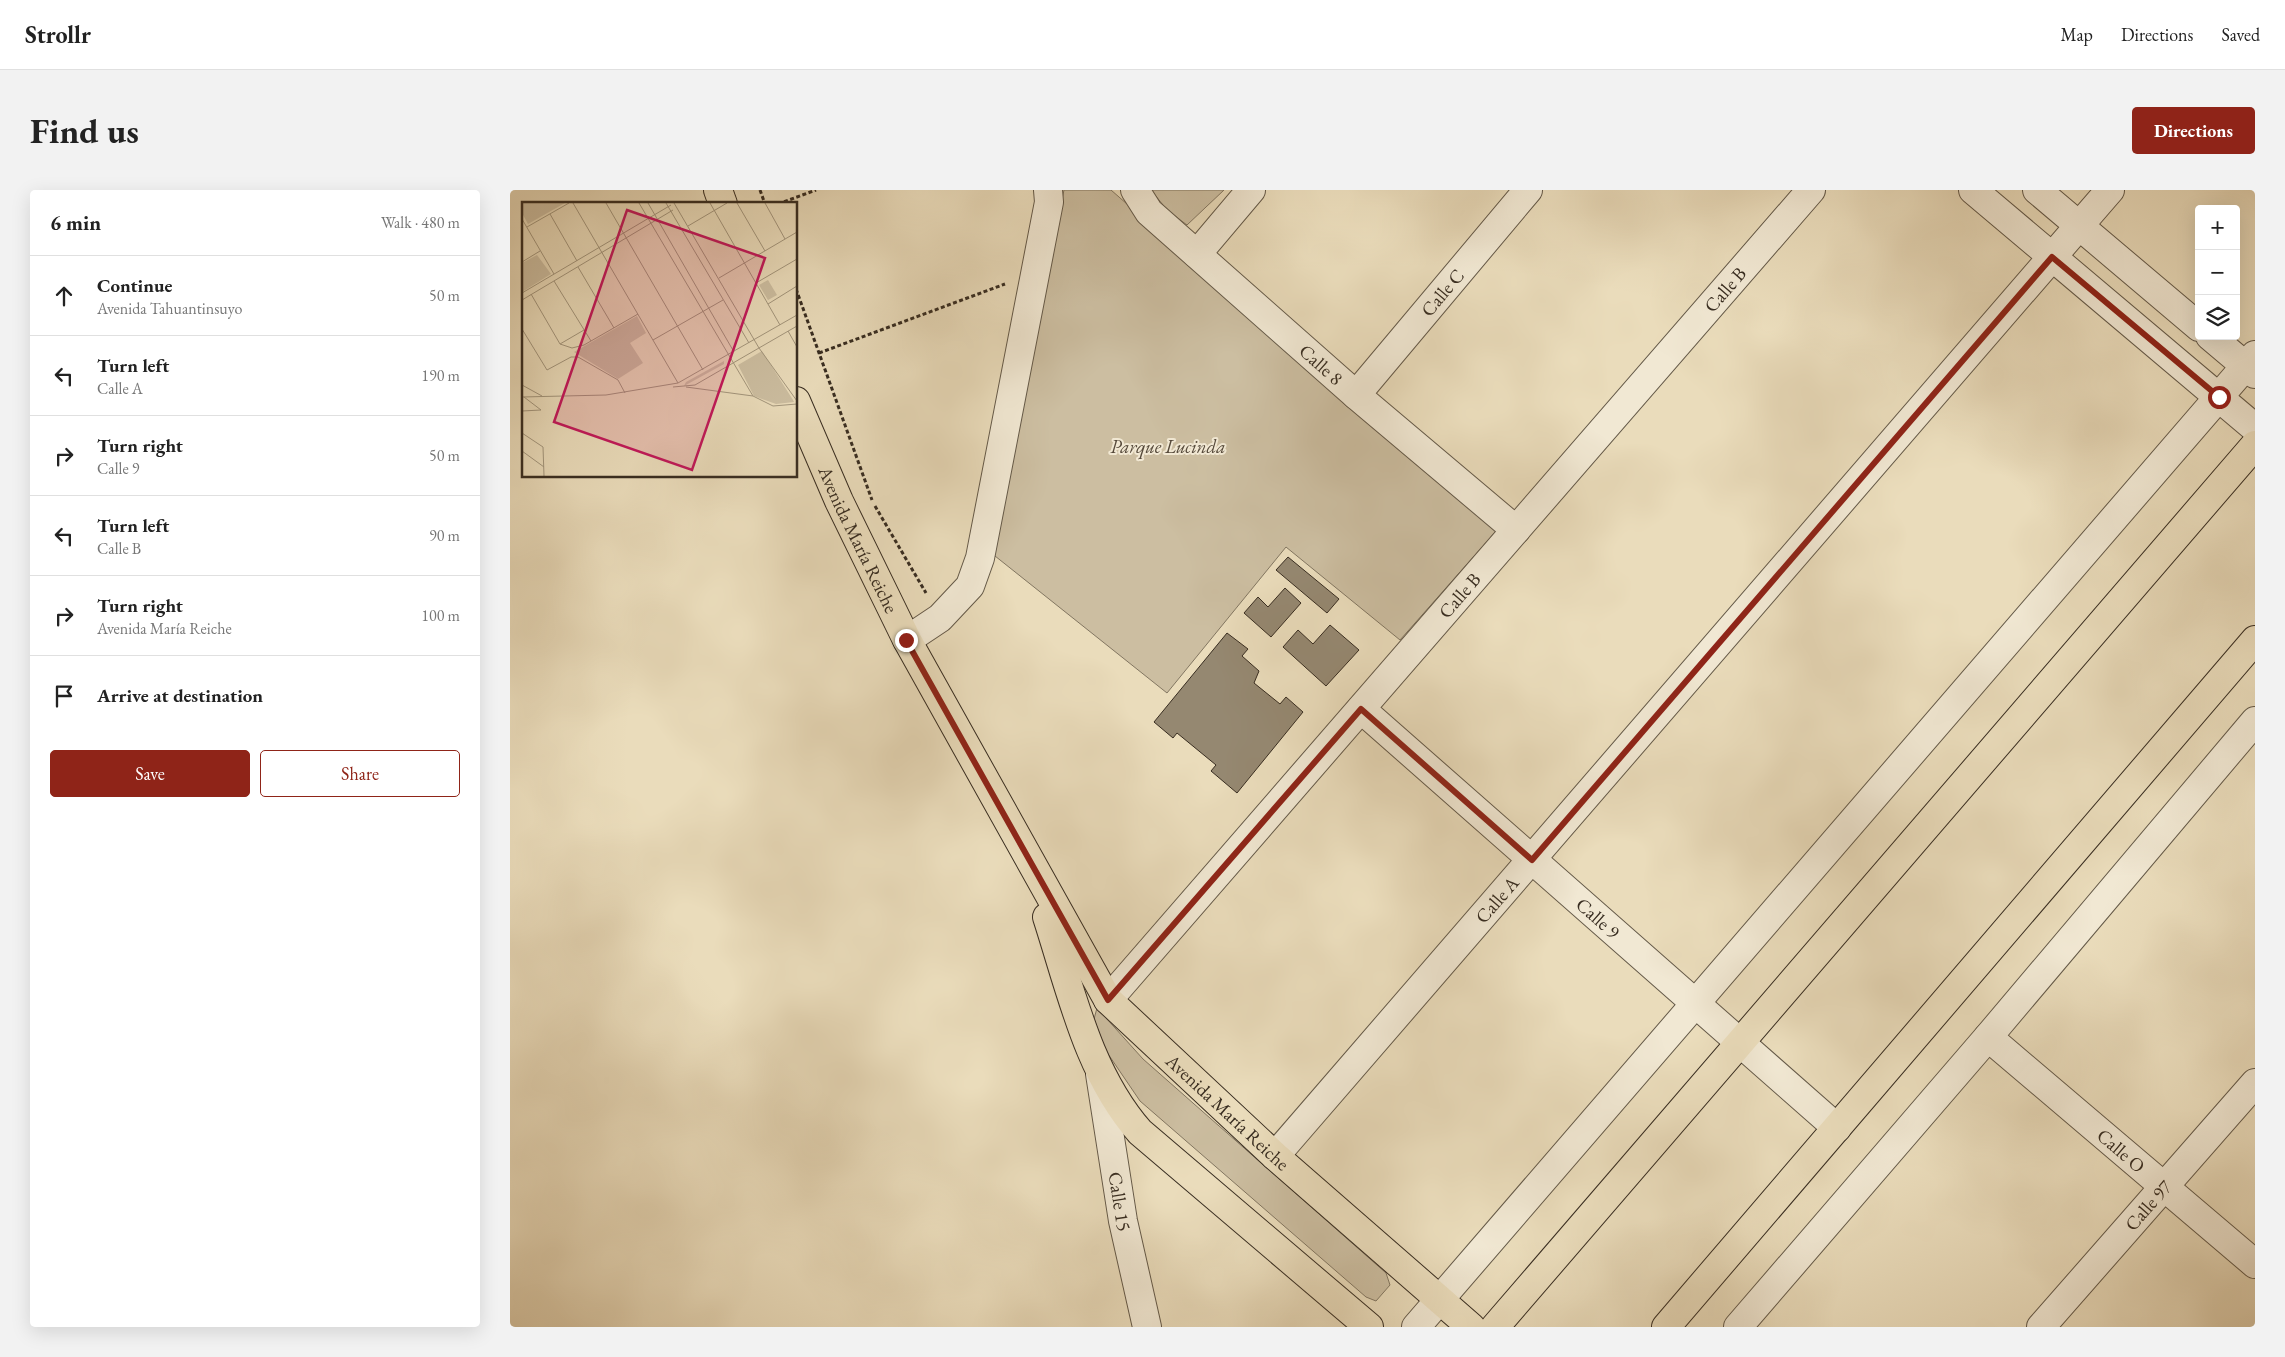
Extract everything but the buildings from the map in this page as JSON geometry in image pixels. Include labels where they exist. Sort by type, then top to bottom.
[{"type":"main road","points":[[718,190],[722,202]]},
{"type":"main road","name":"Avenida María Reiche","points":[[798,405],[839,501],[906,640],[1108,1000],[1275,1156],[1471,1327]]},
{"type":"main road","points":[[1495,1327],[2255,445]]},
{"type":"main road","points":[[1666,1327],[2255,640]]},
{"type":"main road","name":"Avenida María Reiche","points":[[1029,861],[1100,1074],[1127,1117],[1140,1132],[1369,1327]]},
{"type":"street","points":[[906,640],[940,618],[970,586],[980,558],[1049,202],[1048,190]]},
{"type":"street","name":"Calle 8","points":[[1135,190],[1149,212],[1356,395],[1516,530]]},
{"type":"street","points":[[1197,254],[1251,190]]},
{"type":"street","name":"Calle C","points":[[1356,395],[1528,190]]},
{"type":"street","name":"Calle B","points":[[1108,1000],[1811,190]]},
{"type":"street","points":[[1973,190],[2255,428]]},
{"type":"street","points":[[2037,190],[2195,324]]},
{"type":"street","name":"Calle A","points":[[1275,1156],[2110,190]]},
{"type":"street","points":[[1416,1327],[2219,397],[2252,365],[2216,340]]},
{"type":"street","name":"Calle 9","points":[[1361,709],[1837,1128]]},
{"type":"street","points":[[1748,1322],[2255,720]]},
{"type":"street","name":"Calle O","points":[[1988,1037],[2255,1264]]},
{"type":"street","name":"Calle 15","points":[[1100,1074],[1123,1221],[1146,1327]]},
{"type":"street","name":"Calle 97","points":[[2043,1326],[2255,1083]]},
{"type":"path","points":[[760,190],[764,202]]},
{"type":"path","points":[[783,202],[816,190]]},
{"type":"path","points":[[820,353],[1034,273]]},
{"type":"path","points":[[798,294],[873,501],[940,618]]},
{"type":"green space","name":"Parque Lucinda","points":[[1064,190],[1111,190],[1498,529],[1400,640],[1286,547],[1167,693],[990,552]]},
{"type":"green space","points":[[1151,190],[1224,190],[1187,225],[1167,210]]},
{"type":"green space","points":[[1097,1008],[1143,1059],[1386,1273],[1390,1285],[1376,1301],[1366,1297],[1140,1101],[1106,1051],[1094,1019]]},
{"type":"route","points":[[906,640],[1108,1000],[1361,709],[1532,860],[2052,257],[2219,397]]}]
